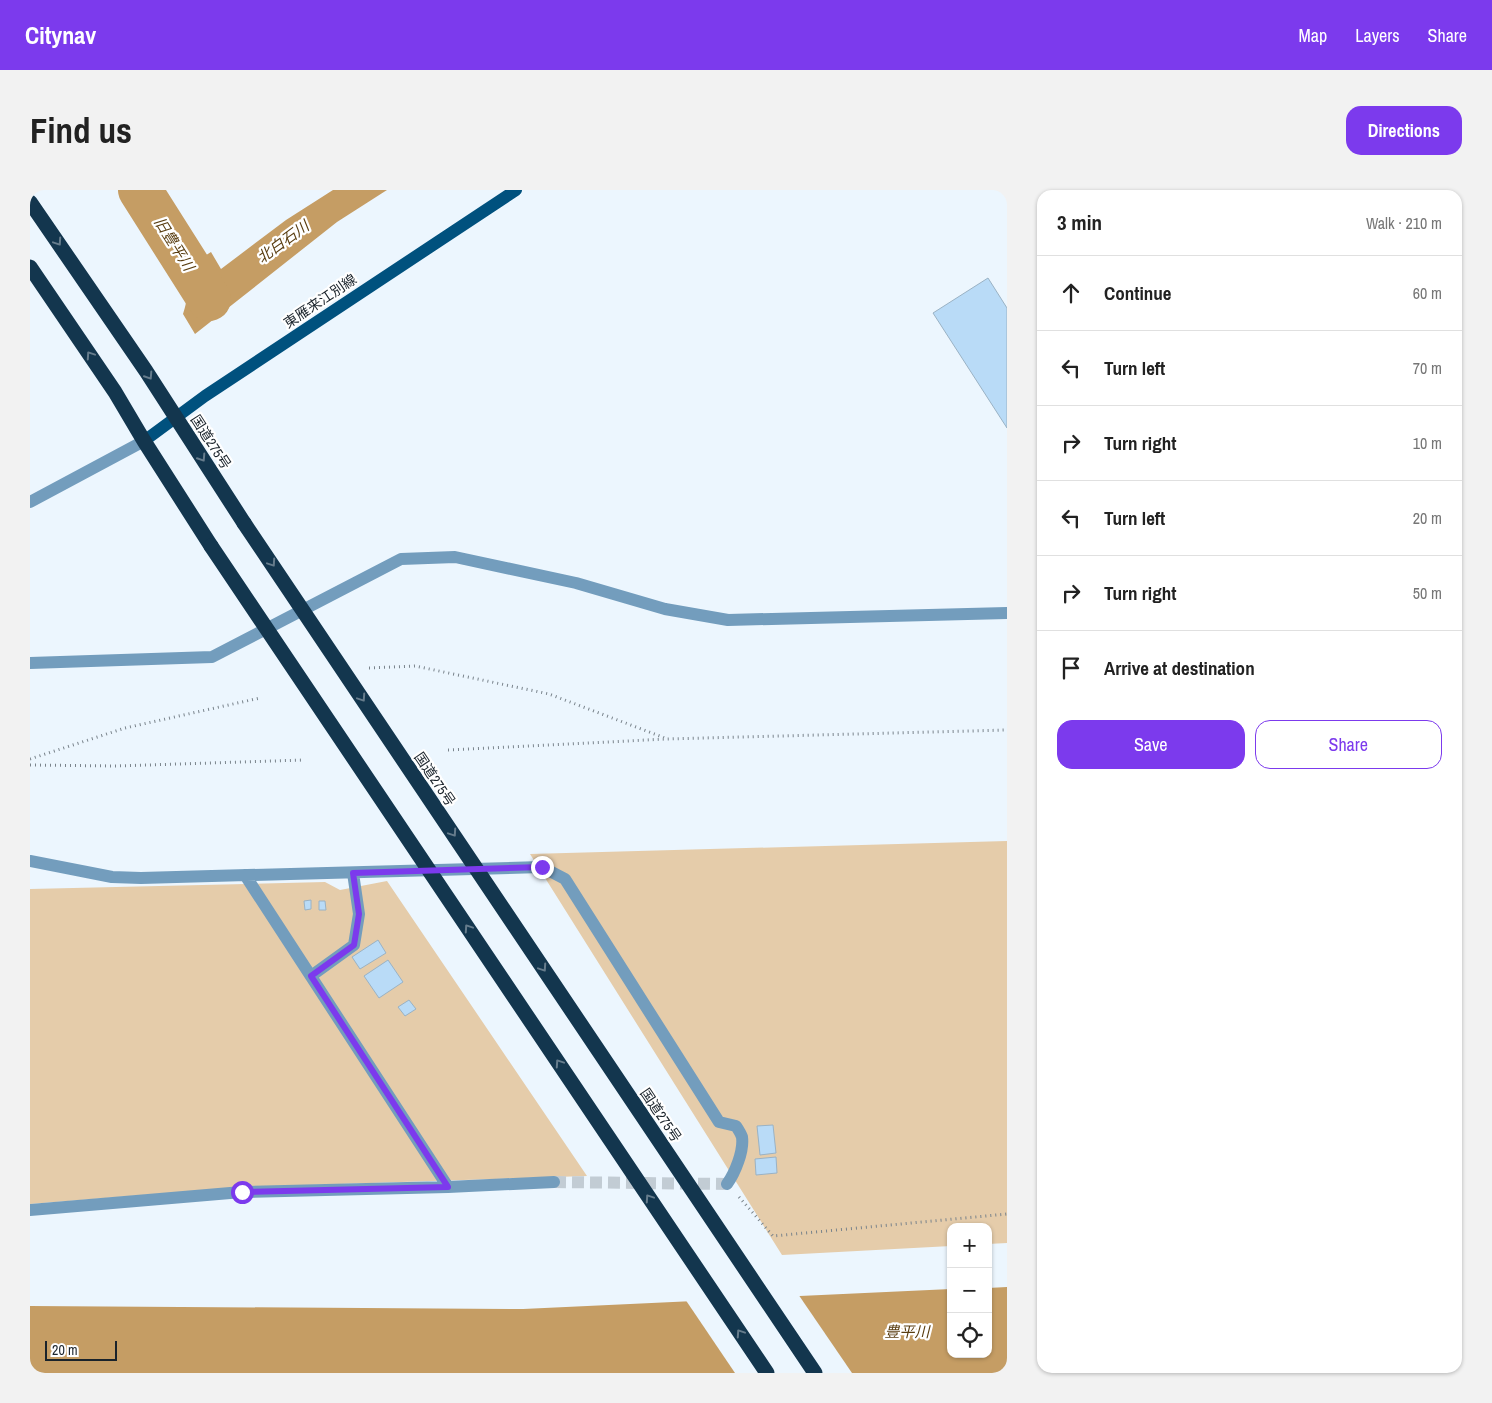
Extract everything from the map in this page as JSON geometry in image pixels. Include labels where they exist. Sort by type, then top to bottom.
[{"type":"highway","name":"国道275号","points":[[30,202],[146,371],[244,523],[815,1373]]},
{"type":"highway","points":[[30,267],[115,392],[211,546],[767,1373]]},
{"type":"main road","name":"東雁来江別線","points":[[144,441],[213,391],[516,190]]},
{"type":"street","points":[[30,502],[144,441]]},
{"type":"street","points":[[30,663],[212,657],[401,559],[455,557],[576,583],[665,609],[728,620],[1007,613]]},
{"type":"street","points":[[30,861],[112,877],[353,873],[542,867],[565,879],[719,1122],[736,1126],[742,1137],[739,1162],[734,1175],[727,1184]]},
{"type":"street","points":[[311,976],[354,945],[359,914],[353,873]]},
{"type":"street","points":[[245,875],[448,1187]]},
{"type":"street","points":[[30,1210],[242,1192],[448,1187],[554,1182]]},
{"type":"path","points":[[369,668],[415,666],[549,694],[666,739]]},
{"type":"path","points":[[30,760],[124,728],[260,698]]},
{"type":"path","points":[[448,750],[666,739],[1007,730]]},
{"type":"path","points":[[30,766],[116,766],[304,760]]},
{"type":"path","points":[[727,1184],[773,1236],[1007,1214]]},
{"type":"shaded area","points":[[1007,841],[1007,1243],[992,1244],[992,1223],[947,1223],[947,1246],[782,1255],[530,854]]},
{"type":"shaded area","points":[[387,881],[587,1176],[244,1187],[30,1204],[30,889],[325,882],[340,890]]},
{"type":"water","name":"北白石川","points":[[333,190],[387,190],[337,222],[195,334],[183,314],[187,292],[181,271],[211,252],[221,269],[286,220]]},
{"type":"water","name":"豊平川","points":[[1007,1287],[1007,1373],[30,1373],[30,1306],[523,1309],[947,1289],[947,1358],[992,1358],[992,1288]]},
{"type":"pier","points":[[798,1294],[852,1373],[735,1373],[685,1299]]},
{"type":"building","points":[[988,278],[1007,308],[1007,428],[933,313]]},
{"type":"building","points":[[311,900],[311,909],[305,910],[304,901]]},
{"type":"building","points":[[319,901],[325,901],[326,910],[319,910]]},
{"type":"building","points":[[378,940],[386,953],[360,969],[352,957]]},
{"type":"building","points":[[388,960],[403,982],[379,998],[364,976]]},
{"type":"building","points":[[409,1000],[416,1009],[405,1016],[398,1007]]},
{"type":"building","points":[[773,1125],[776,1153],[760,1155],[757,1126]]},
{"type":"building","points":[[776,1157],[777,1173],[756,1175],[755,1159]]},
{"type":"waterway","name":"旧豊平川","points":[[140,190],[209,299]]},
{"type":"tunnel","points":[[554,1182],[727,1184]]},
{"type":"route","points":[[242,1192],[448,1187],[311,976],[354,945],[359,914],[353,873],[542,867]]}]
